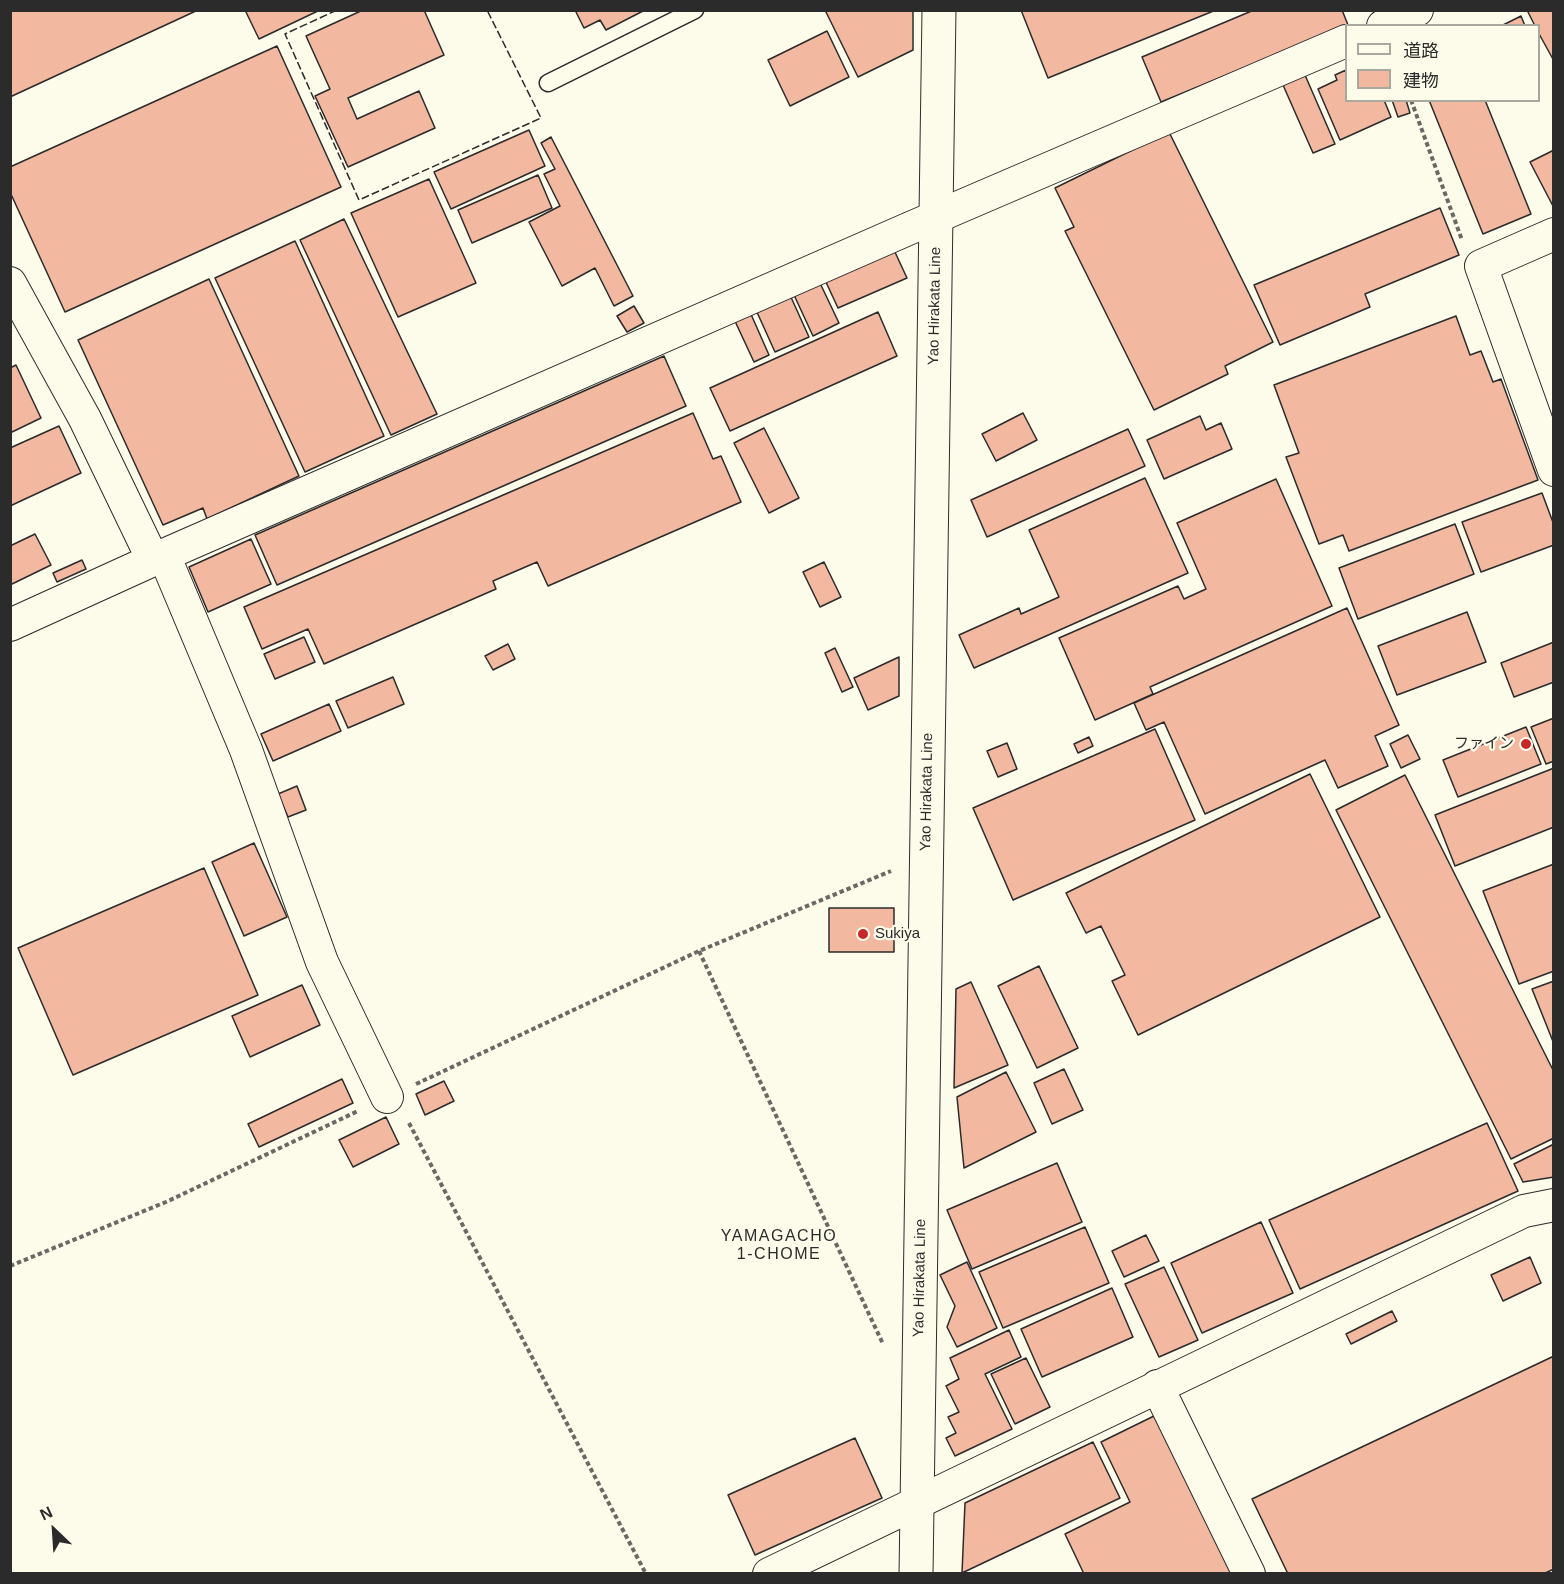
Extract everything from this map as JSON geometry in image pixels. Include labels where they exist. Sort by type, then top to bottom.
[{"type":"main road","name":"Yao Hirakata Line","points":[[916,1574],[939,10]]},
{"type":"street","points":[[1387,24],[1418,10]]},
{"type":"street","points":[[10,625],[936,217],[1345,42]]},
{"type":"street","points":[[1554,234],[1481,266],[1554,470]]},
{"type":"street","points":[[10,283],[158,558],[246,750],[322,962],[390,1096]]},
{"type":"street","points":[[769,1574],[1524,1211],[1554,1205]]},
{"type":"street","points":[[1157,1386],[1249,1574]]},
{"type":"lane","points":[[548,83],[695,10]]},
{"type":"path","points":[[1412,102],[1467,254],[1481,266]]},
{"type":"path","points":[[10,1266],[166,1202],[699,951],[894,869]]},
{"type":"path","points":[[699,951],[888,1354]]},
{"type":"path","points":[[390,1096],[646,1574]]},
{"type":"building","points":[[10,10],[198,10],[10,97]]},
{"type":"building","points":[[245,10],[320,10],[259,39]]},
{"type":"building","points":[[363,10],[424,10],[444,55],[348,98],[357,119],[419,91],[435,128],[348,167],[315,96],[330,89],[306,36]]},
{"type":"building","points":[[575,10],[645,10],[606,30],[600,20],[584,28]]},
{"type":"building","points":[[825,10],[913,10],[913,50],[858,77]]},
{"type":"building","points":[[1021,10],[1216,10],[1048,78]]},
{"type":"building","points":[[1254,10],[1342,10],[1348,24],[1161,102],[1142,57]]},
{"type":"building","points":[[1527,10],[1554,10],[1554,61],[1540,36],[1540,24],[1534,24]]},
{"type":"building","points":[[1521,16],[1524,24],[1505,24]]},
{"type":"building","points":[[827,31],[849,77],[790,106],[768,60]]},
{"type":"building","points":[[277,46],[341,187],[65,312],[10,192],[10,167]]},
{"type":"building","points":[[1345,70],[1345,102],[1385,102],[1391,117],[1340,140],[1318,89],[1337,80],[1335,75]]},
{"type":"building","points":[[1305,75],[1335,144],[1313,153],[1283,85]]},
{"type":"building","points":[[1393,102],[1407,102],[1410,113],[1398,117]]},
{"type":"building","points":[[1430,102],[1486,102],[1531,214],[1483,234]]},
{"type":"building","points":[[529,130],[545,166],[451,209],[434,172]]},
{"type":"building","points":[[1169,132],[1273,342],[1225,366],[1228,374],[1154,410],[1065,231],[1074,227],[1055,188]]},
{"type":"building","points":[[551,137],[633,296],[614,306],[595,268],[562,286],[529,222],[560,206],[544,174],[555,169],[541,143]]},
{"type":"building","points":[[1554,150],[1554,208],[1530,162]]},
{"type":"building","points":[[538,175],[552,208],[472,243],[458,210]]},
{"type":"building","points":[[429,179],[476,283],[398,317],[351,213]]},
{"type":"building","points":[[1440,208],[1459,255],[1365,294],[1370,307],[1280,345],[1254,285]]},
{"type":"building","points":[[344,219],[437,414],[391,435],[300,240]]},
{"type":"building","points":[[295,241],[384,436],[305,472],[215,278]]},
{"type":"building","points":[[894,250],[907,278],[838,308],[825,280]]},
{"type":"building","points":[[209,279],[299,476],[207,519],[203,508],[163,525],[78,340]]},
{"type":"building","points":[[820,283],[839,323],[813,336],[794,295]]},
{"type":"building","points":[[790,295],[809,337],[775,352],[756,310]]},
{"type":"building","points":[[634,306],[644,323],[627,332],[617,316]]},
{"type":"building","points":[[750,312],[769,355],[754,362],[734,319]]},
{"type":"building","points":[[878,312],[897,356],[730,431],[710,388]]},
{"type":"building","points":[[1456,316],[1470,355],[1481,351],[1493,382],[1501,379],[1538,480],[1349,551],[1343,535],[1319,544],[1286,457],[1299,453],[1274,385]]},
{"type":"building","points":[[664,356],[686,406],[277,585],[255,535]]},
{"type":"building","points":[[16,365],[41,418],[10,433],[10,368]]},
{"type":"building","points":[[693,413],[713,459],[721,456],[741,502],[548,586],[537,562],[493,581],[496,589],[324,664],[308,629],[262,649],[244,607]]},
{"type":"building","points":[[1023,413],[1037,440],[996,461],[982,434]]},
{"type":"building","points":[[1200,416],[1206,430],[1221,423],[1232,449],[1164,479],[1147,440]]},
{"type":"building","points":[[59,426],[81,473],[10,506],[10,448]]},
{"type":"building","points":[[764,428],[799,498],[769,513],[734,443]]},
{"type":"building","points":[[1128,429],[1145,466],[987,537],[971,500]]},
{"type":"building","points":[[1145,478],[1188,573],[974,668],[959,635],[1019,608],[1021,614],[1059,597],[1029,530]]},
{"type":"building","points":[[1276,479],[1332,606],[1150,687],[1153,694],[1095,720],[1059,638],[1178,586],[1184,599],[1206,589],[1177,523]]},
{"type":"building","points":[[1542,493],[1554,525],[1554,545],[1481,572],[1462,522]]},
{"type":"building","points":[[1455,524],[1474,574],[1358,619],[1339,568]]},
{"type":"building","points":[[35,534],[51,565],[10,585],[10,546]]},
{"type":"building","points":[[251,539],[271,584],[208,612],[189,567]]},
{"type":"building","points":[[82,560],[86,569],[57,582],[53,573]]},
{"type":"building","points":[[824,562],[841,597],[820,607],[803,572]]},
{"type":"building","points":[[1347,608],[1399,725],[1375,736],[1388,766],[1338,788],[1325,760],[1205,814],[1164,722],[1146,730],[1134,703]]},
{"type":"building","points":[[1467,612],[1486,662],[1397,695],[1378,646]]},
{"type":"building","points":[[304,637],[315,662],[275,679],[264,654]]},
{"type":"building","points":[[1554,642],[1554,682],[1514,697],[1501,663]]},
{"type":"building","points":[[508,644],[515,659],[493,670],[485,656]]},
{"type":"building","points":[[835,648],[853,687],[842,692],[825,653]]},
{"type":"building","points":[[899,657],[899,696],[868,710],[854,678]]},
{"type":"building","points":[[393,677],[404,704],[348,728],[336,701]]},
{"type":"building","points":[[329,704],[341,731],[273,761],[261,734]]},
{"type":"building","points":[[1554,718],[1554,761],[1546,764],[1531,727]]},
{"type":"building","points":[[1526,727],[1541,764],[1458,797],[1443,760]]},
{"type":"building","points":[[1155,729],[1195,820],[1013,900],[973,808]]},
{"type":"building","points":[[1408,735],[1420,759],[1401,768],[1390,744]]},
{"type":"building","points":[[1089,737],[1093,746],[1078,753],[1074,744]]},
{"type":"building","points":[[1007,743],[1017,769],[998,777],[987,751]]},
{"type":"building","points":[[1554,768],[1554,827],[1455,866],[1435,815]]},
{"type":"building","points":[[1310,774],[1380,917],[1138,1035],[1112,981],[1125,975],[1101,926],[1086,933],[1066,893]]},
{"type":"building","points":[[1405,775],[1554,1072],[1554,1138],[1511,1159],[1336,810]]},
{"type":"building","points":[[297,786],[306,810],[288,817],[278,794]]},
{"type":"building","points":[[254,843],[287,917],[244,936],[212,862]]},
{"type":"building","points":[[1554,864],[1554,971],[1519,984],[1483,891]]},
{"type":"building","points":[[204,868],[258,995],[73,1075],[18,948]]},
{"type":"building","points":[[829,908],[894,908],[894,952],[829,952]]},
{"type":"building","points":[[1039,966],[1078,1048],[1037,1068],[998,986]]},
{"type":"building","points":[[1554,981],[1554,1044],[1532,989]]},
{"type":"building","points":[[971,982],[1008,1065],[954,1088],[956,989]]},
{"type":"building","points":[[302,985],[320,1025],[250,1057],[232,1016]]},
{"type":"building","points":[[1064,1069],[1083,1110],[1052,1124],[1034,1083]]},
{"type":"building","points":[[1006,1072],[1036,1132],[964,1168],[957,1097]]},
{"type":"building","points":[[342,1079],[353,1103],[259,1147],[248,1124]]},
{"type":"building","points":[[444,1081],[454,1101],[425,1115],[416,1094]]},
{"type":"building","points":[[386,1117],[399,1144],[353,1167],[339,1140]]},
{"type":"building","points":[[1487,1123],[1518,1191],[1300,1289],[1269,1220]]},
{"type":"building","points":[[1554,1144],[1554,1177],[1523,1182],[1514,1164]]},
{"type":"building","points":[[1057,1163],[1082,1222],[972,1269],[947,1210]]},
{"type":"building","points":[[1261,1222],[1293,1293],[1202,1333],[1171,1263]]},
{"type":"building","points":[[1085,1227],[1109,1283],[1003,1328],[979,1272]]},
{"type":"building","points":[[1146,1235],[1159,1261],[1124,1277],[1112,1251]]},
{"type":"building","points":[[1530,1257],[1541,1283],[1503,1301],[1491,1275]]},
{"type":"building","points":[[967,1262],[997,1328],[957,1347],[947,1327],[955,1306],[940,1275]]},
{"type":"building","points":[[1164,1267],[1198,1340],[1159,1357],[1125,1284]]},
{"type":"building","points":[[1112,1288],[1133,1337],[1042,1377],[1021,1329]]},
{"type":"building","points":[[1392,1311],[1397,1321],[1351,1344],[1346,1334]]},
{"type":"building","points":[[1009,1330],[1021,1357],[985,1374],[1012,1429],[955,1456],[946,1438],[956,1433],[948,1417],[959,1412],[946,1386],[959,1379],[950,1358]]},
{"type":"building","points":[[1554,1356],[1554,1569],[1543,1574],[1288,1574],[1252,1499]]},
{"type":"building","points":[[1026,1358],[1050,1407],[1015,1424],[991,1374]]},
{"type":"building","points":[[1158,1414],[1238,1574],[1084,1574],[1065,1534],[1130,1502],[1101,1442]]},
{"type":"building","points":[[855,1438],[882,1498],[755,1555],[728,1495]]},
{"type":"building","points":[[1093,1442],[1120,1498],[962,1573],[965,1503]]},
{"type":"fence","points":[[337,10],[285,34],[359,200],[541,118],[487,10]]},
{"type":"place","name":"ファイン","points":[[1526,744]]},
{"type":"place","name":"Sukiya","points":[[863,934]]},
{"type":"district","name":"YAMAGACHO 1-CHOME","points":[[779,1246]]}]
